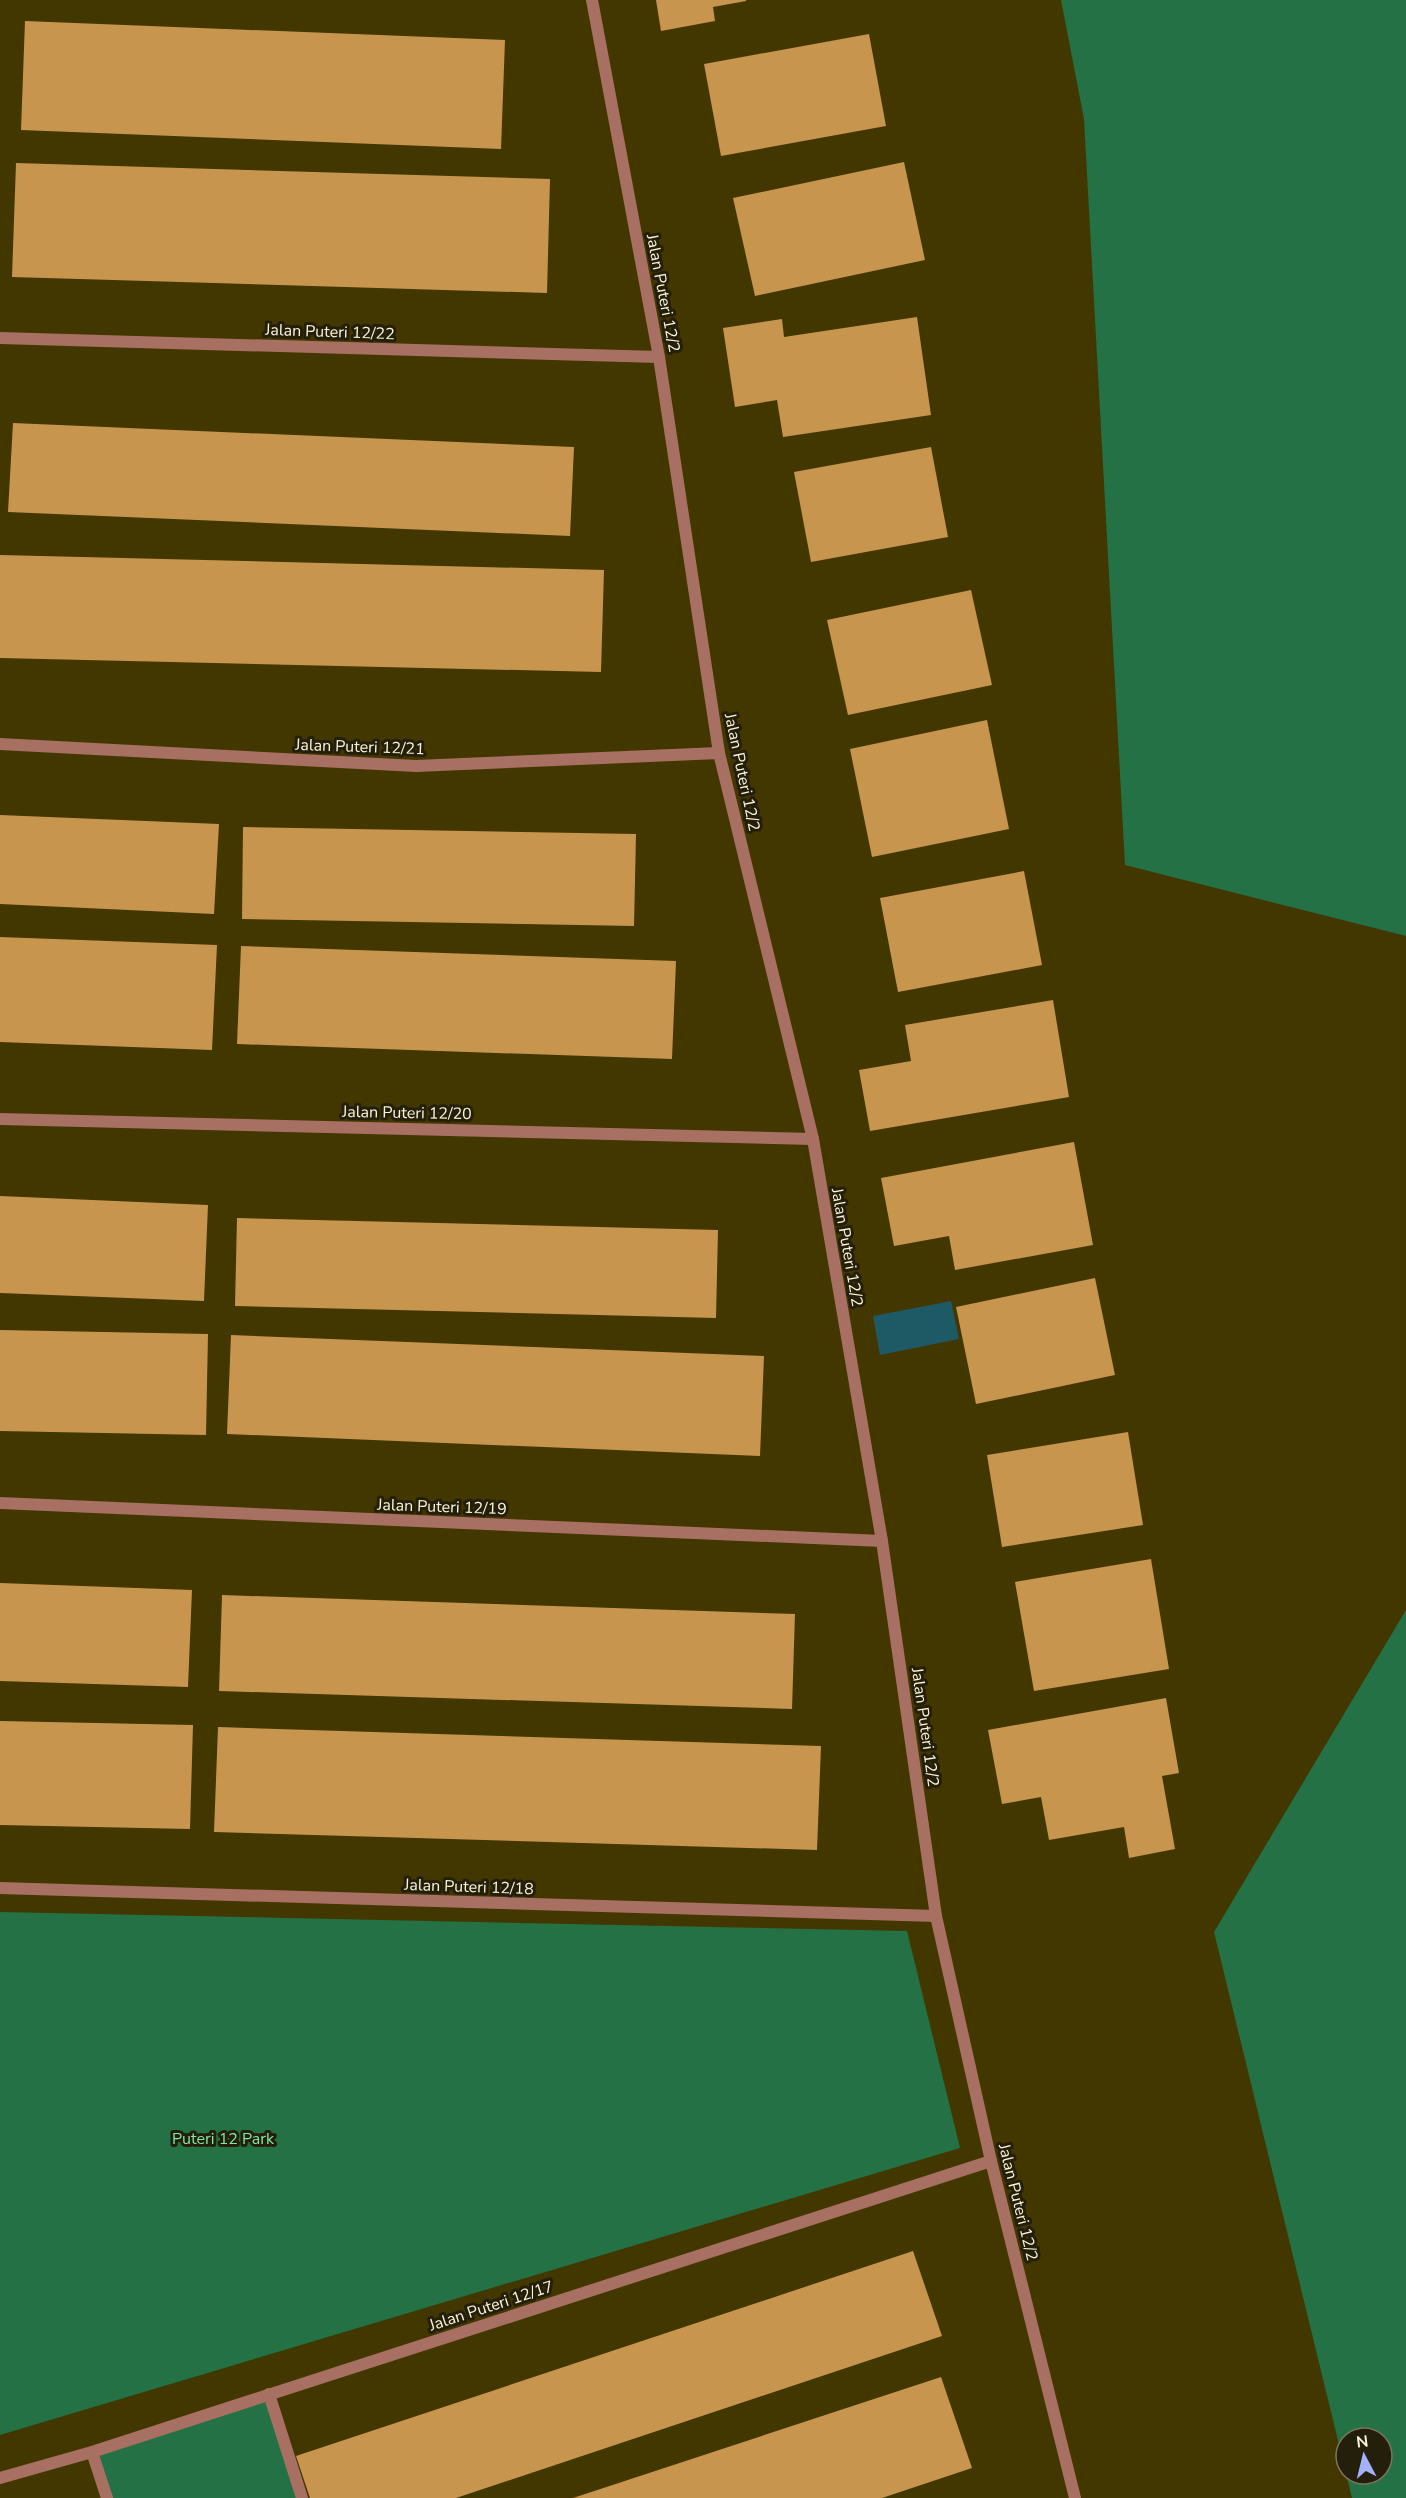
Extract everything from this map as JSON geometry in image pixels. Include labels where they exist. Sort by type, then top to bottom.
[{"type":"street","name":"Jalan Puteri 12/2","points":[[592,0],[659,357],[719,753],[813,1138],[882,1541],[936,1916],[991,2161],[1075,2498]]},
{"type":"street","name":"Jalan Puteri 12/22","points":[[0,338],[659,357]]},
{"type":"street","name":"Jalan Puteri 12/21","points":[[0,744],[416,766],[719,753]]},
{"type":"street","name":"Jalan Puteri 12/20","points":[[0,1119],[813,1138]]},
{"type":"street","name":"Jalan Puteri 12/19","points":[[0,1503],[882,1541]]},
{"type":"street","name":"Jalan Puteri 12/18","points":[[0,1888],[936,1916]]},
{"type":"street","name":"Jalan Puteri 12/17","points":[[0,2478],[92,2452],[991,2161]]},
{"type":"street","points":[[270,2394],[302,2498]]},
{"type":"street","points":[[92,2452],[107,2498]]},
{"type":"green space","points":[[1061,0],[1406,0],[1406,936],[1125,865],[1084,119]]},
{"type":"green space","points":[[1406,1610],[1406,2498],[1352,2498],[1349,2486],[1394,2486],[1394,2426],[1335,2426],[1214,1932]]},
{"type":"green space","name":"Puteri 12 Park","points":[[0,1912],[907,1931],[960,2148],[0,2435]]},
{"type":"green space","points":[[269,2394],[302,2498],[107,2498],[92,2452]]},
{"type":"water","points":[[951,1301],[959,1339],[880,1355],[873,1316]]},
{"type":"building","points":[[656,0],[746,1],[713,7],[715,21],[661,31]]},
{"type":"building","points":[[25,21],[505,40],[501,149],[21,130]]},
{"type":"building","points":[[869,34],[886,126],[721,156],[704,64]]},
{"type":"building","points":[[904,162],[925,260],[755,296],[733,198]]},
{"type":"building","points":[[16,163],[550,179],[547,293],[12,277]]},
{"type":"building","points":[[917,317],[931,415],[783,437],[777,400],[735,407],[723,328],[782,319],[784,337]]},
{"type":"building","points":[[13,423],[574,447],[570,536],[8,512]]},
{"type":"building","points":[[931,447],[948,537],[811,562],[794,472]]},
{"type":"building","points":[[0,555],[604,570],[601,672],[0,658]]},
{"type":"building","points":[[971,590],[992,685],[848,715],[827,620]]},
{"type":"building","points":[[987,720],[1009,829],[872,857],[850,749]]},
{"type":"building","points":[[0,815],[219,824],[214,914],[0,904]]},
{"type":"building","points":[[243,827],[636,834],[634,926],[242,919]]},
{"type":"building","points":[[1024,871],[1042,965],[898,992],[880,898]]},
{"type":"building","points":[[0,937],[217,945],[212,1050],[0,1042]]},
{"type":"building","points":[[241,946],[676,961],[672,1059],[237,1044]]},
{"type":"building","points":[[1053,1000],[1069,1097],[870,1131],[859,1070],[911,1061],[905,1025]]},
{"type":"building","points":[[1074,1142],[1093,1245],[955,1270],[949,1236],[894,1246],[881,1178]]},
{"type":"building","points":[[0,1196],[208,1205],[204,1301],[0,1293]]},
{"type":"building","points":[[237,1218],[718,1230],[716,1318],[235,1306]]},
{"type":"building","points":[[1095,1278],[1115,1375],[976,1404],[956,1307]]},
{"type":"building","points":[[0,1330],[208,1334],[206,1435],[0,1431]]},
{"type":"building","points":[[231,1335],[764,1356],[760,1456],[227,1434]]},
{"type":"building","points":[[1128,1432],[1143,1525],[1002,1547],[987,1455]]},
{"type":"building","points":[[1151,1559],[1169,1669],[1034,1691],[1015,1582]]},
{"type":"building","points":[[0,1583],[192,1590],[188,1687],[0,1681]]},
{"type":"building","points":[[222,1595],[795,1614],[792,1709],[219,1691]]},
{"type":"building","points":[[1166,1698],[1179,1773],[1162,1776],[1175,1849],[1129,1858],[1124,1827],[1049,1840],[1041,1797],[1002,1804],[988,1730]]},
{"type":"building","points":[[0,1721],[193,1725],[190,1829],[0,1825]]},
{"type":"building","points":[[218,1727],[821,1746],[817,1850],[214,1832]]},
{"type":"building","points":[[913,2251],[942,2336],[456,2498],[310,2498],[296,2456]]},
{"type":"building","points":[[941,2377],[972,2468],[882,2498],[573,2498]]}]
